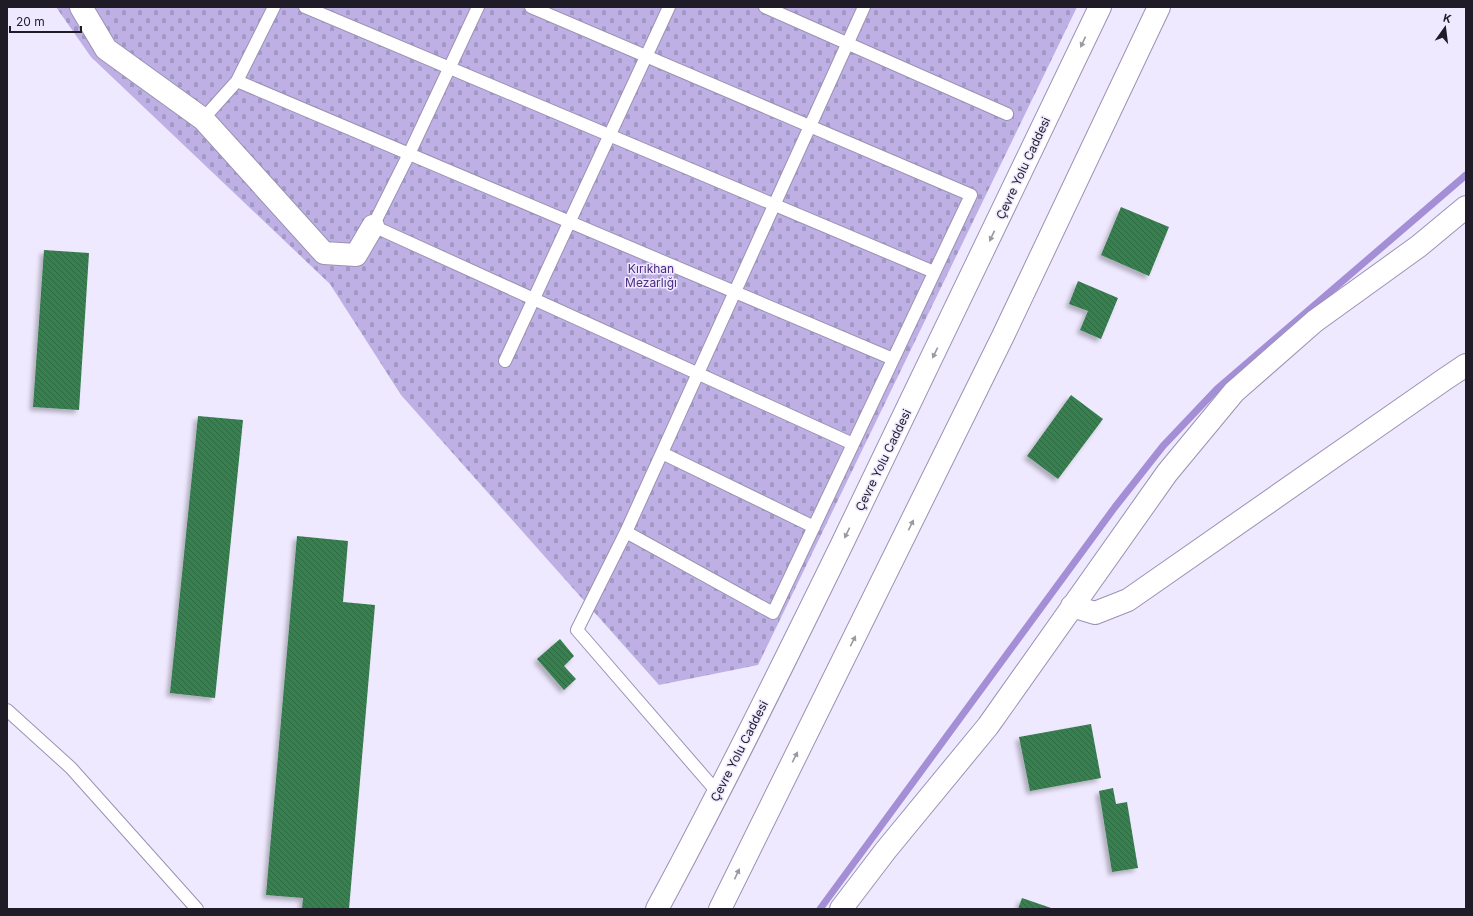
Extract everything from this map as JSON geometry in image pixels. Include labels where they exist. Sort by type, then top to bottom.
[{"type":"main road","points":[[80,7],[106,49],[203,118],[324,253],[356,255],[374,226]]},
{"type":"main road","name":"Çevre Yolu Caddesi","points":[[657,909],[694,840],[811,608],[955,313],[1100,7]]},
{"type":"main road","points":[[720,909],[1003,336],[1159,7]]},
{"type":"main road","points":[[841,909],[886,850],[988,726],[1167,473],[1234,392],[1314,321],[1419,246],[1466,207]]},
{"type":"main road","points":[[1072,606],[1095,613],[1128,600],[1419,396],[1466,365]]},
{"type":"lane","points":[[203,118],[236,81],[274,7]]},
{"type":"lane","points":[[305,7],[934,272]]},
{"type":"lane","points":[[478,7],[374,226],[853,444]]},
{"type":"lane","points":[[531,7],[971,195],[773,613],[626,532]]},
{"type":"lane","points":[[506,361],[669,7]]},
{"type":"lane","points":[[765,7],[1007,114]]},
{"type":"lane","points":[[718,793],[577,630],[626,532],[864,7]]},
{"type":"lane","points":[[236,81],[893,359]]},
{"type":"lane","points":[[662,453],[814,527]]},
{"type":"lane","points":[[7,710],[71,768],[197,909]]},
{"type":"green space","name":"Kırıkhan Mezarlığı","points":[[56,7],[1077,7],[758,665],[659,685],[401,395],[330,284],[91,57]]},
{"type":"building","points":[[1121,207],[1169,227],[1149,276],[1101,255]]},
{"type":"building","points":[[44,250],[89,253],[79,410],[33,407]]},
{"type":"building","points":[[1078,281],[1118,298],[1101,339],[1080,330],[1088,311],[1069,304]]},
{"type":"building","points":[[1071,395],[1103,419],[1058,479],[1027,456]]},
{"type":"building","points":[[198,416],[243,420],[215,698],[170,693]]},
{"type":"building","points":[[297,536],[348,541],[343,602],[375,605],[349,909],[302,909],[303,898],[266,895]]},
{"type":"building","points":[[560,639],[574,656],[564,666],[576,679],[564,690],[537,659]]},
{"type":"building","points":[[1091,724],[1101,778],[1030,791],[1019,737]]},
{"type":"building","points":[[1113,788],[1116,804],[1127,802],[1138,868],[1112,872],[1099,791]]},
{"type":"building","points":[[1022,898],[1054,909],[1018,909]]},
{"type":"waterway","points":[[820,909],[1115,507],[1163,446],[1217,389],[1466,175]]}]
